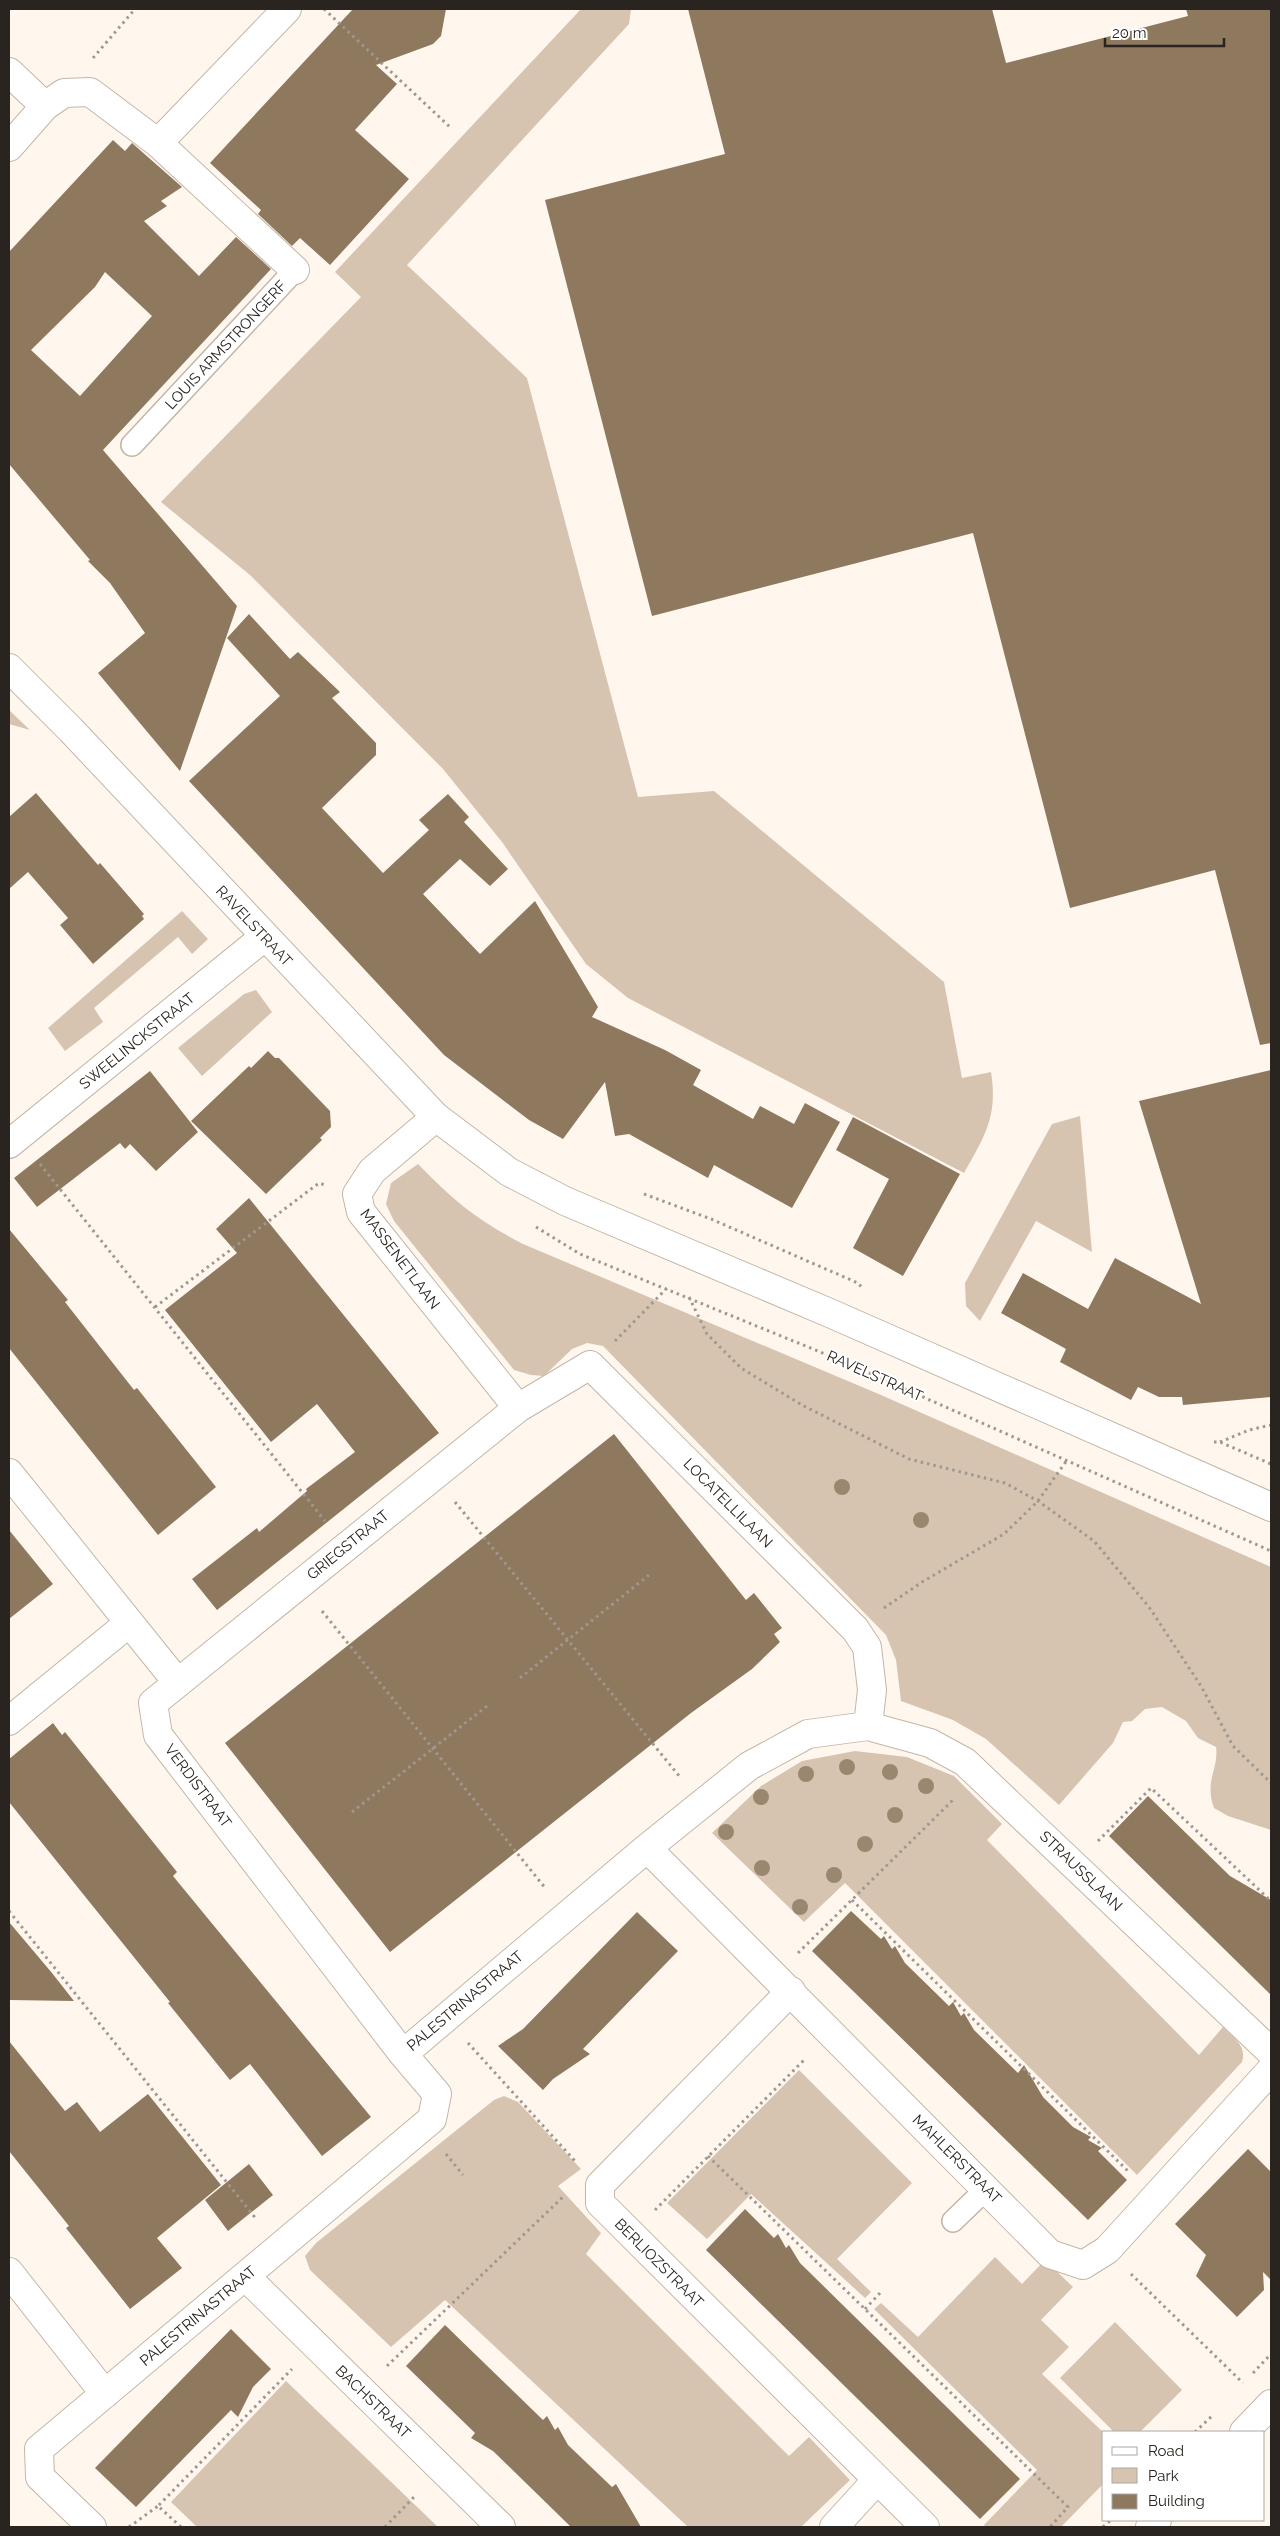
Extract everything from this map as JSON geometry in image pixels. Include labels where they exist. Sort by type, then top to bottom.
[{"type":"street","points":[[158,144],[287,9]]},
{"type":"street","points":[[9,72],[54,100],[9,147]]},
{"type":"street","name":"LOUIS ARMSTRONGERF","points":[[54,100],[90,92],[158,144],[294,270]]},
{"type":"street","name":"RAVELSTRAAT","points":[[9,668],[71,730],[264,937],[436,1117],[510,1172],[565,1202],[832,1314],[1271,1507]]},
{"type":"street","name":"SWEELINCKSTRAAT","points":[[13,1140],[264,937]]},
{"type":"street","name":"MASSENETLAAN","points":[[436,1117],[372,1171],[357,1194],[361,1212],[518,1408]]},
{"type":"street","points":[[518,1408],[590,1364]]},
{"type":"street","name":"LOCATELLILAAN","points":[[590,1364],[855,1629],[867,1647],[872,1690],[868,1726]]},
{"type":"street","name":"GRIEGSTRAAT","points":[[178,1683],[518,1408]]},
{"type":"street","points":[[9,1472],[178,1683]]},
{"type":"street","points":[[9,1721],[129,1623]]},
{"type":"street","name":"VERDISTRAAT","points":[[178,1683],[153,1703],[158,1734],[403,2054]]},
{"type":"street","name":"STRAUSSLAAN","points":[[868,1726],[930,1743],[966,1762],[1271,2052]]},
{"type":"street","name":"PALESTRINASTRAAT","points":[[92,2527],[40,2476],[40,2449],[246,2278],[432,2119],[437,2094],[403,2054],[646,1848],[749,1766],[808,1734],[868,1726]]},
{"type":"street","name":"MAHLERSTRAAT","points":[[646,1848],[832,2032],[1050,2254],[1083,2265],[1107,2250],[1271,2070]]},
{"type":"street","points":[[593,2180],[783,1983]]},
{"type":"street","name":"BERLIOZSTRAAT","points":[[593,2180],[600,2203],[630,2235],[876,2481],[925,2527]]},
{"type":"street","points":[[9,2272],[105,2394]]},
{"type":"street","name":"BACHSTRAAT","points":[[246,2278],[501,2527]]},
{"type":"street","points":[[1245,2431],[1271,2404]]},
{"type":"street","points":[[834,2527],[876,2481]]},
{"type":"lane","name":"LOUIS ARMSTRONGERF","points":[[132,445],[294,270]]},
{"type":"lane","points":[[952,2221],[986,2189]]},
{"type":"path","points":[[54,100],[135,9]]},
{"type":"path","points":[[324,9],[451,128]]},
{"type":"path","points":[[13,1140],[155,1307],[345,1547]]},
{"type":"path","points":[[155,1307],[318,1183],[357,1194]]},
{"type":"path","name":"RAVELSTRAAT","points":[[532,1224],[538,1230],[580,1254],[835,1358],[1271,1551]]},
{"type":"path","points":[[590,1364],[667,1288]]},
{"type":"path","points":[[689,1297],[707,1334],[741,1368],[802,1405],[909,1459],[1005,1483],[1038,1501],[1094,1541],[1150,1607],[1201,1686],[1233,1746],[1271,1783]]},
{"type":"path","points":[[1220,1442],[1271,1424]]},
{"type":"path","points":[[855,1629],[922,1582],[1004,1534],[1038,1501],[1066,1461],[1084,1425]]},
{"type":"path","points":[[434,1476],[702,1804]]},
{"type":"path","points":[[520,1678],[649,1574]]},
{"type":"path","points":[[300,1584],[566,1915]]},
{"type":"path","points":[[352,1812],[486,1706]]},
{"type":"path","points":[[783,1983],[852,1900],[979,1774]]},
{"type":"path","points":[[1074,1865],[1151,1788],[1271,1901]]},
{"type":"path","points":[[852,1900],[1155,2198]]},
{"type":"path","points":[[9,1911],[280,2248]]},
{"type":"path","points":[[361,2390],[593,2180],[446,2018]]},
{"type":"path","points":[[630,2235],[832,2032]]},
{"type":"path","points":[[708,2156],[1068,2507],[1050,2527]]},
{"type":"path","points":[[1107,2250],[1243,2383]]},
{"type":"path","points":[[864,2309],[880,2293]]},
{"type":"path","points":[[129,2527],[158,2506],[315,2345]]},
{"type":"path","points":[[385,2527],[414,2497]]},
{"type":"path","points":[[158,2506],[181,2527]]},
{"type":"green space","points":[[581,9],[631,9],[629,24],[407,265],[527,378],[638,797],[714,791],[944,982],[962,1078],[991,1072],[993,1087],[993,1101],[988,1125],[964,1173],[628,998],[586,964],[502,842],[443,769],[250,575],[161,502],[361,297],[335,272]]},
{"type":"green space","points":[[9,710],[30,730],[9,724]]},
{"type":"green space","points":[[182,911],[208,939],[192,954],[178,937],[94,1008],[103,1022],[65,1051],[48,1028]]},
{"type":"green space","points":[[256,990],[272,1012],[202,1076],[178,1048],[244,994]]},
{"type":"green space","points":[[1080,1116],[1092,1252],[1036,1221],[980,1321],[966,1306],[965,1283],[1052,1124]]},
{"type":"green space","points":[[418,1164],[443,1189],[467,1209],[492,1227],[523,1244],[881,1395],[1271,1567],[1271,1830],[1228,1816],[1214,1808],[1211,1799],[1211,1783],[1216,1762],[1216,1747],[1198,1738],[1186,1721],[1162,1707],[1145,1709],[1132,1721],[1123,1722],[1113,1743],[1059,1805],[986,1739],[953,1720],[901,1701],[896,1660],[886,1635],[603,1346],[587,1343],[572,1349],[544,1376],[531,1375],[514,1370],[394,1221],[386,1204],[391,1183]]},
{"type":"green space","points":[[855,1751],[907,1757],[954,1776],[1002,1824],[987,1840],[1199,2055],[1223,2027],[1239,2043],[1243,2051],[1242,2062],[1137,2175],[845,1883],[804,1922],[712,1833],[761,1786],[802,1761]]},
{"type":"green space","points":[[799,2070],[912,2183],[837,2259],[871,2292],[865,2298],[751,2194],[707,2239],[667,2203]]},
{"type":"green space","points":[[504,2096],[518,2102],[581,2169],[558,2186],[601,2233],[586,2254],[789,2456],[809,2437],[850,2480],[801,2527],[688,2527],[445,2300],[391,2347],[310,2270],[305,2256],[316,2243],[494,2100]]},
{"type":"green space","points":[[995,2257],[1022,2284],[1045,2260],[1073,2287],[1041,2320],[1069,2347],[1042,2374],[1102,2431],[1102,2485],[1061,2527],[986,2527],[984,2525],[1037,2470],[874,2309],[881,2303],[918,2337]]},
{"type":"green space","points":[[1115,2322],[1182,2390],[1141,2431],[1113,2431],[1060,2378]]},
{"type":"green space","points":[[286,2381],[438,2527],[197,2527],[171,2502]]},
{"type":"building","points":[[353,9],[446,9],[441,36],[433,44],[376,65],[397,84],[355,130],[409,179],[330,265],[300,238],[292,246],[258,214],[261,210],[210,163]]},
{"type":"building","points":[[688,9],[992,9],[1006,63],[1188,16],[1186,9],[1271,9],[1271,1043],[1260,1045],[1215,870],[1070,908],[973,533],[652,616],[545,200],[725,154]]},
{"type":"building","points":[[113,140],[125,151],[132,143],[182,187],[161,201],[167,206],[144,221],[199,276],[236,237],[271,269],[103,450],[237,606],[180,771],[98,673],[145,633],[110,583],[88,561],[90,560],[9,464],[9,252]],"holes":[[[105,272],[152,316],[80,396],[31,350],[95,287]]]},
{"type":"building","points":[[249,614],[290,659],[298,652],[340,692],[332,698],[376,743],[376,755],[322,808],[383,873],[429,830],[419,820],[448,794],[469,817],[464,822],[508,869],[490,886],[460,859],[423,894],[480,954],[535,901],[598,1007],[592,1017],[665,1050],[701,1070],[693,1085],[753,1119],[760,1106],[794,1124],[805,1103],[840,1122],[792,1208],[714,1165],[708,1178],[629,1134],[615,1136],[605,1082],[563,1139],[529,1120],[444,1055],[189,781],[280,696],[227,638]]},
{"type":"building","points":[[36,793],[98,865],[100,863],[144,914],[142,916],[144,919],[93,964],[60,925],[68,918],[28,872],[9,889],[9,817]]},
{"type":"building","points":[[268,1051],[275,1058],[279,1058],[330,1111],[331,1127],[320,1138],[322,1140],[266,1194],[191,1121],[249,1066],[251,1068]]},
{"type":"building","points":[[1271,1070],[1271,1397],[1183,1405],[1182,1397],[1159,1397],[1138,1387],[1131,1400],[1060,1362],[1066,1349],[1001,1313],[1023,1273],[1088,1309],[1115,1258],[1201,1304],[1139,1101]]},
{"type":"building","points":[[150,1071],[198,1132],[156,1171],[130,1144],[125,1149],[120,1143],[37,1207],[14,1178]]},
{"type":"building","points":[[853,1117],[960,1174],[903,1276],[853,1248],[889,1179],[836,1150]]},
{"type":"building","points":[[249,1198],[439,1433],[217,1610],[192,1579],[257,1528],[259,1532],[307,1491],[306,1489],[355,1452],[317,1404],[271,1442],[165,1310],[237,1253],[216,1229]]},
{"type":"building","points":[[9,1229],[68,1300],[65,1302],[134,1390],[137,1388],[216,1487],[158,1535],[9,1348]]},
{"type":"building","points":[[614,1434],[746,1600],[754,1593],[782,1628],[774,1634],[780,1642],[752,1669],[691,1713],[390,1952],[225,1743]]},
{"type":"building","points":[[9,1530],[53,1584],[9,1619]]},
{"type":"building","points":[[53,1723],[62,1735],[65,1732],[177,1872],[173,1876],[371,2117],[322,2156],[250,2064],[230,2080],[168,2003],[170,2002],[9,1802],[9,1759]]},
{"type":"building","points":[[1148,1796],[1230,1876],[1271,1900],[1271,1995],[1109,1836]]},
{"type":"building","points":[[851,1911],[881,1939],[884,1936],[892,1949],[895,1946],[905,1963],[949,2006],[953,2002],[961,2016],[964,2013],[974,2030],[1018,2073],[1024,2065],[1043,2097],[1073,2127],[1091,2137],[1088,2140],[1102,2148],[1098,2151],[1127,2180],[1088,2220],[812,1951]]},
{"type":"building","points":[[637,1912],[678,1951],[583,2049],[590,2054],[553,2079],[543,2090],[498,2046],[523,2029]]},
{"type":"building","points":[[9,1922],[52,1973],[74,2001],[9,2000]]},
{"type":"building","points":[[9,2041],[65,2111],[77,2102],[100,2132],[148,2094],[221,2185],[157,2238],[182,2268],[130,2309],[66,2228],[69,2226],[9,2151]]},
{"type":"building","points":[[1248,2149],[1271,2172],[1271,2280],[1263,2272],[1264,2290],[1237,2317],[1196,2276],[1206,2255],[1175,2224]]},
{"type":"building","points":[[249,2164],[273,2195],[228,2231],[205,2200]]},
{"type":"building","points":[[745,2209],[774,2238],[778,2234],[786,2248],[789,2245],[800,2263],[1020,2479],[980,2519],[706,2250]]},
{"type":"building","points":[[445,2325],[543,2420],[547,2416],[555,2430],[558,2427],[568,2445],[612,2487],[616,2484],[641,2527],[571,2527],[493,2451],[471,2438],[475,2433],[406,2366]]},
{"type":"building","points":[[231,2329],[271,2369],[253,2387],[238,2417],[231,2410],[136,2507],[95,2468]]}]
